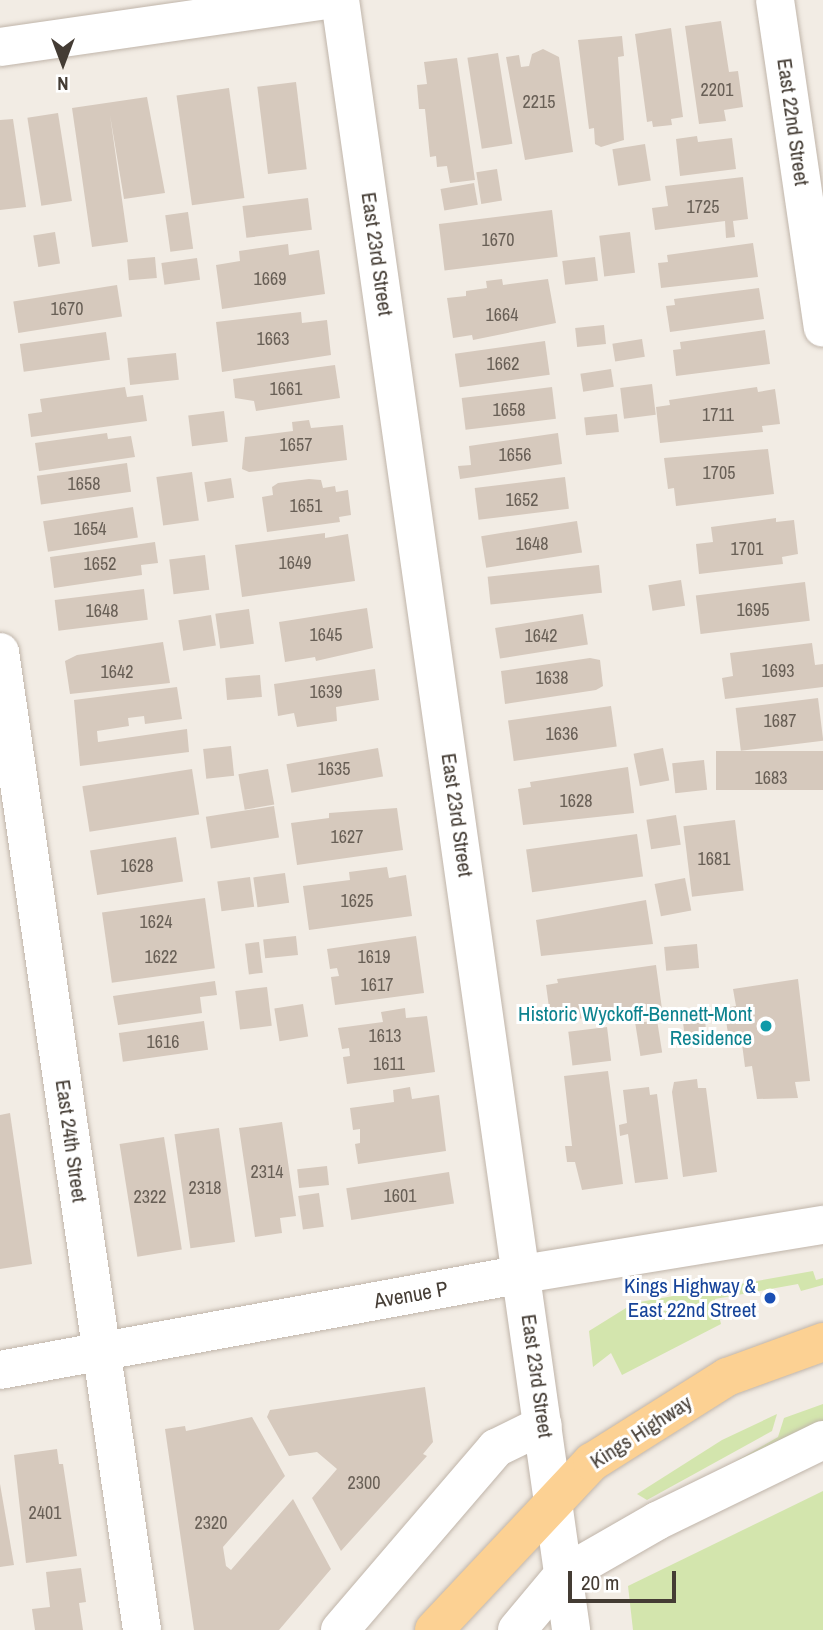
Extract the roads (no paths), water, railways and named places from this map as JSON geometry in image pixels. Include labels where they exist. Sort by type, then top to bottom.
[{"type":"main road","name":"Kings Highway","points":[[434,1630],[592,1462],[727,1377],[823,1342]]},
{"type":"street","points":[[0,47],[326,0]]},
{"type":"street","name":"East 23rd Street","points":[[340,0],[523,1274],[571,1630]]},
{"type":"street","name":"East 22nd Street","points":[[775,0],[823,328]]},
{"type":"street","name":"East 24th Street","points":[[0,653],[142,1630]]},
{"type":"street","name":"Avenue P","points":[[0,1370],[523,1274],[823,1226]]},
{"type":"street","points":[[340,1630],[496,1448],[544,1425]]},
{"type":"street","points":[[517,1630],[563,1575],[657,1521],[823,1440]]},
{"type":"place","name":"Historic Wyckoff-Bennett-Mont Residence","points":[[766,1026]]},
{"type":"place","name":"Kings Highway & East 22nd Street","points":[[770,1298]]}]
